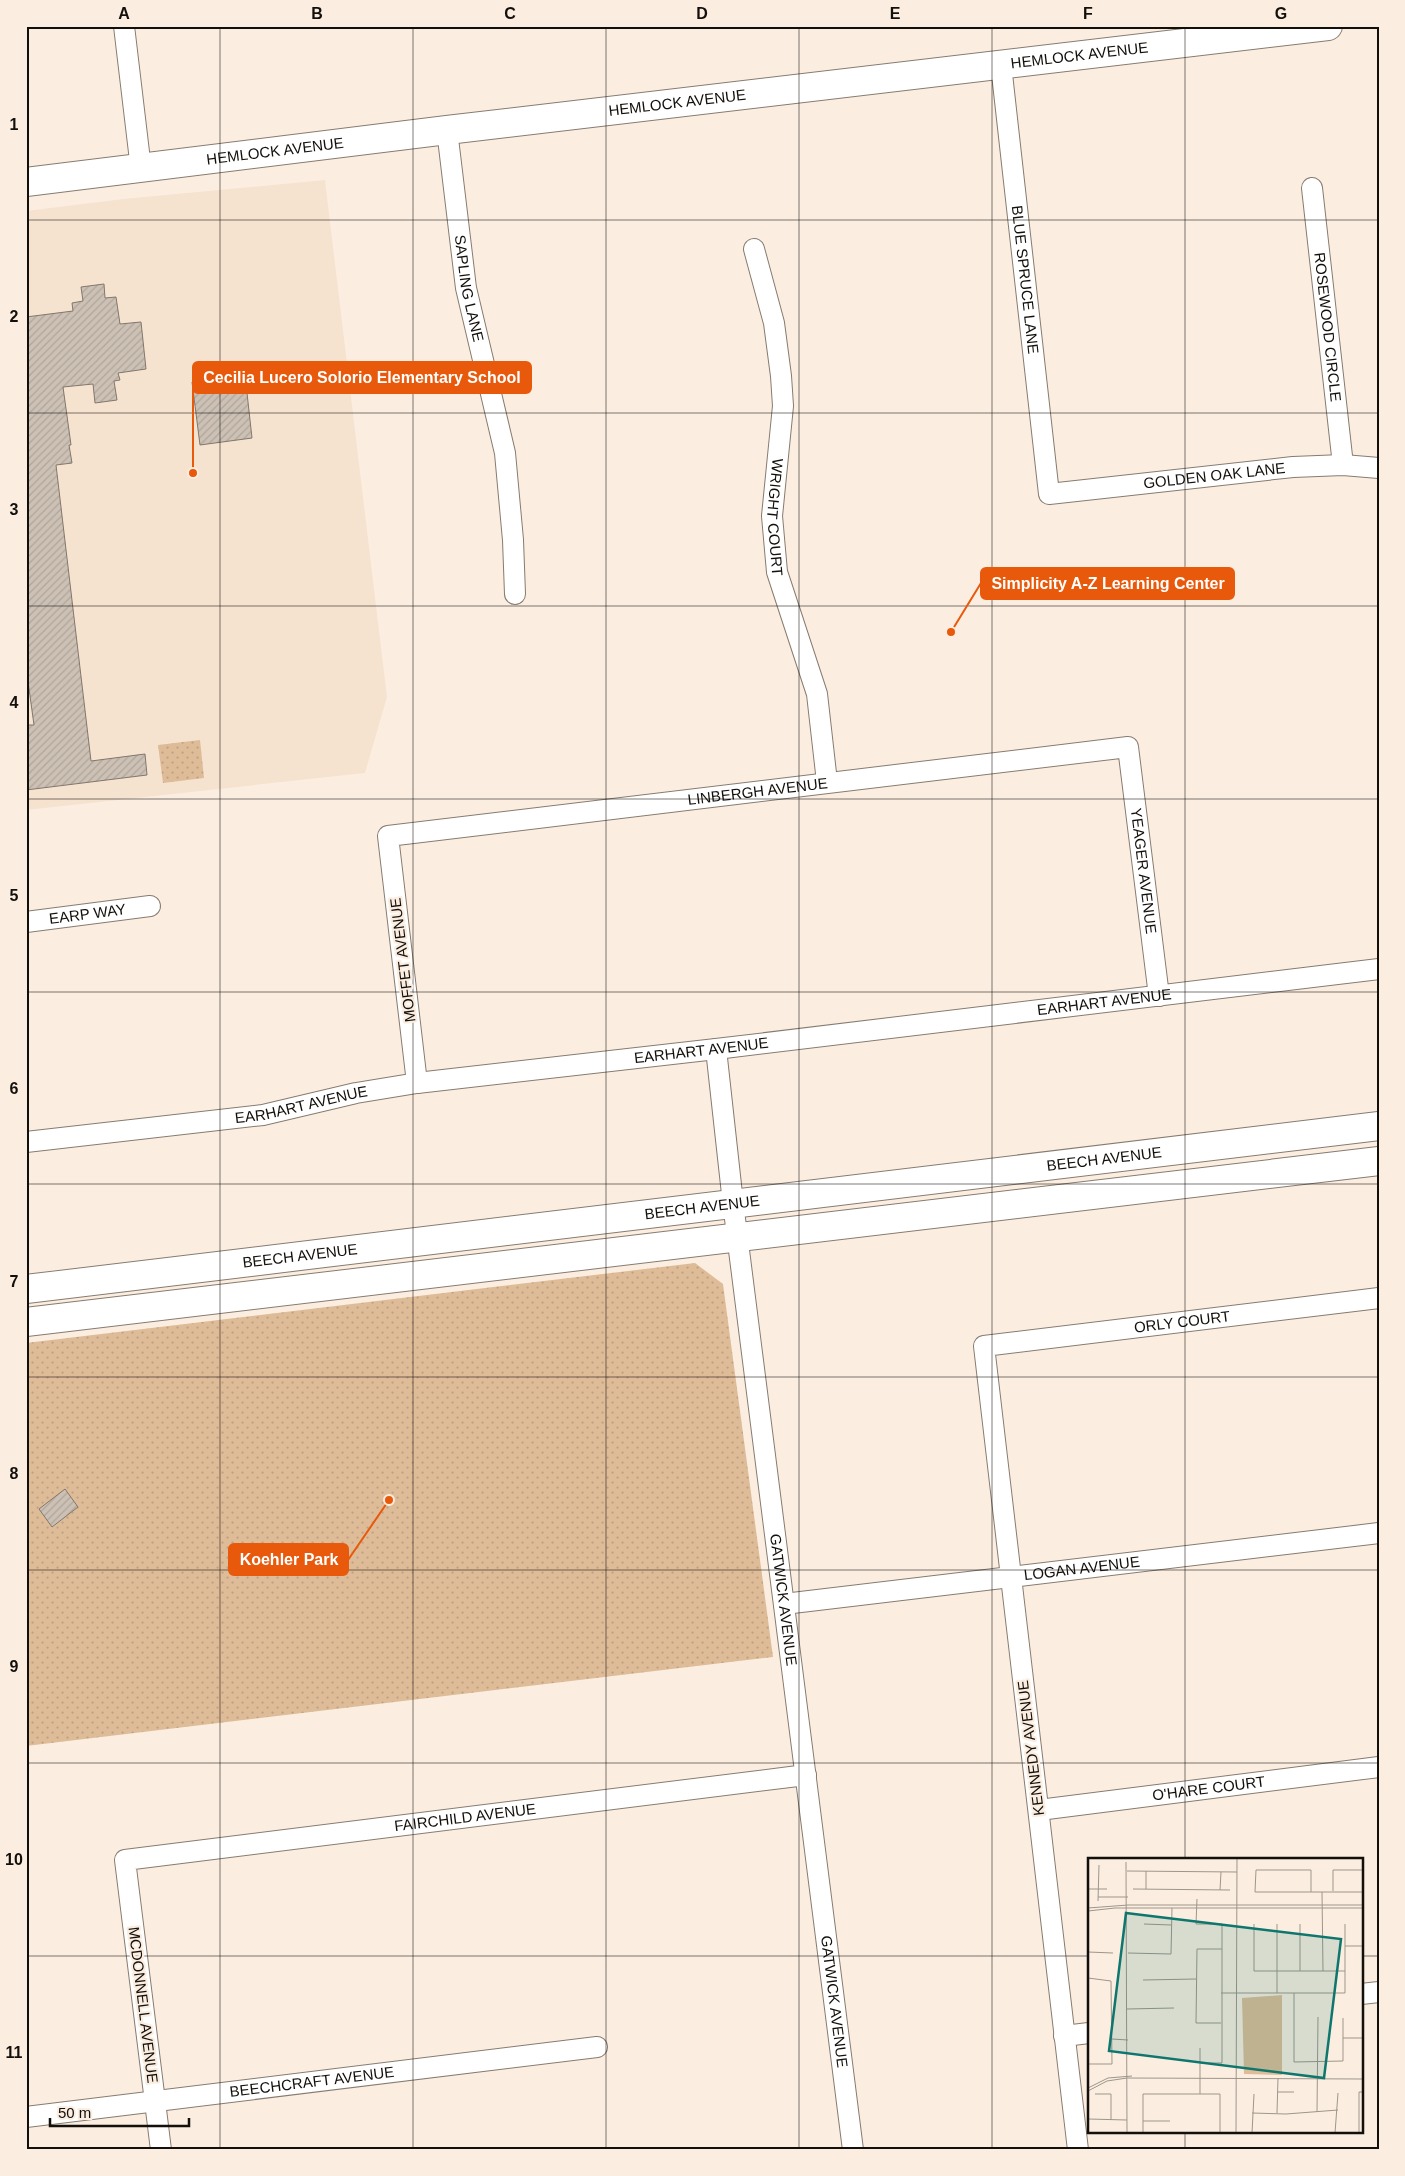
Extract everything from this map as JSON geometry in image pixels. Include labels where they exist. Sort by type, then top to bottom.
[{"type":"main road","name":"HEMLOCK AVENUE","points":[[26,182],[447,130],[1328,26]]},
{"type":"main road","name":"BEECH AVENUE","points":[[26,1289],[1379,1126]]},
{"type":"main road","points":[[26,1322],[1379,1161]]},
{"type":"street","points":[[124,26],[141,169]]},
{"type":"street","name":"BLUE SPRUCE LANE","points":[[1001,65],[1049,494]]},
{"type":"street","name":"SAPLING LANE","points":[[447,130],[466,288],[505,453],[513,540],[515,594]]},
{"type":"street","name":"ROSEWOOD CIRCLE","points":[[1312,188],[1342,465]]},
{"type":"street","name":"WRIGHT COURT","points":[[754,249],[774,323],[781,376],[783,406],[772,516],[777,572],[817,694],[827,782]]},
{"type":"street","name":"GOLDEN OAK LANE","points":[[1049,494],[1293,467],[1342,465],[1379,468]]},
{"type":"street","name":"LINBERGH AVENUE","points":[[388,836],[1128,747]]},
{"type":"street","name":"YEAGER AVENUE","points":[[1128,747],[1159,996]]},
{"type":"street","name":"MOFFET AVENUE","points":[[388,836],[417,1083]]},
{"type":"street","name":"EARP WAY","points":[[26,922],[150,906]]},
{"type":"street","name":"EARHART AVENUE","points":[[26,1142],[263,1115],[356,1093],[417,1083],[716,1050],[1379,969]]},
{"type":"street","name":"GATWICK AVENUE","points":[[716,1050],[853,2150]]},
{"type":"street","name":"ORLY COURT","points":[[984,1346],[1379,1298]]},
{"type":"street","name":"KENNEDY AVENUE","points":[[984,1346],[1078,2150]]},
{"type":"street","name":"LOGAN AVENUE","points":[[784,1604],[1379,1533]]},
{"type":"street","name":"O'HARE COURT","points":[[1039,1810],[1379,1768]]},
{"type":"street","name":"FAIRCHILD AVENUE","points":[[125,1860],[806,1775]]},
{"type":"street","name":"MCDONNELL AVENUE","points":[[125,1860],[161,2150]]},
{"type":"street","points":[[1362,1994],[1379,1992]]},
{"type":"street","points":[[1064,2036],[1088,2033]]},
{"type":"street","name":"BEECHCRAFT AVENUE","points":[[26,2117],[596,2048]]},
{"type":"shaded area","points":[[325,180],[387,697],[365,773],[26,810],[26,211],[123,199]]},
{"type":"shaded area","points":[[200,740],[204,778],[163,783],[158,745]]},
{"type":"shaded area","points":[[695,1263],[723,1284],[773,1657],[26,1746],[26,1343]]},
{"type":"building","points":[[104,284],[105,298],[116,297],[120,324],[141,322],[146,369],[118,373],[120,380],[114,381],[117,400],[95,403],[93,384],[63,387],[72,463],[56,465],[91,761],[145,754],[147,775],[26,790],[26,725],[34,725],[26,667],[26,317],[73,311],[72,303],[83,301],[81,287]]},
{"type":"building","points":[[245,375],[252,438],[200,445],[192,382]]},
{"type":"building","points":[[65,1489],[78,1507],[52,1527],[39,1509]]},
{"type":"place","name":"Cecilia Lucero Solorio Elementary School","points":[[193,473]]},
{"type":"place","name":"Simplicity A-Z Learning Center","points":[[951,632]]},
{"type":"place","name":"Koehler Park","points":[[389,1500]]}]
